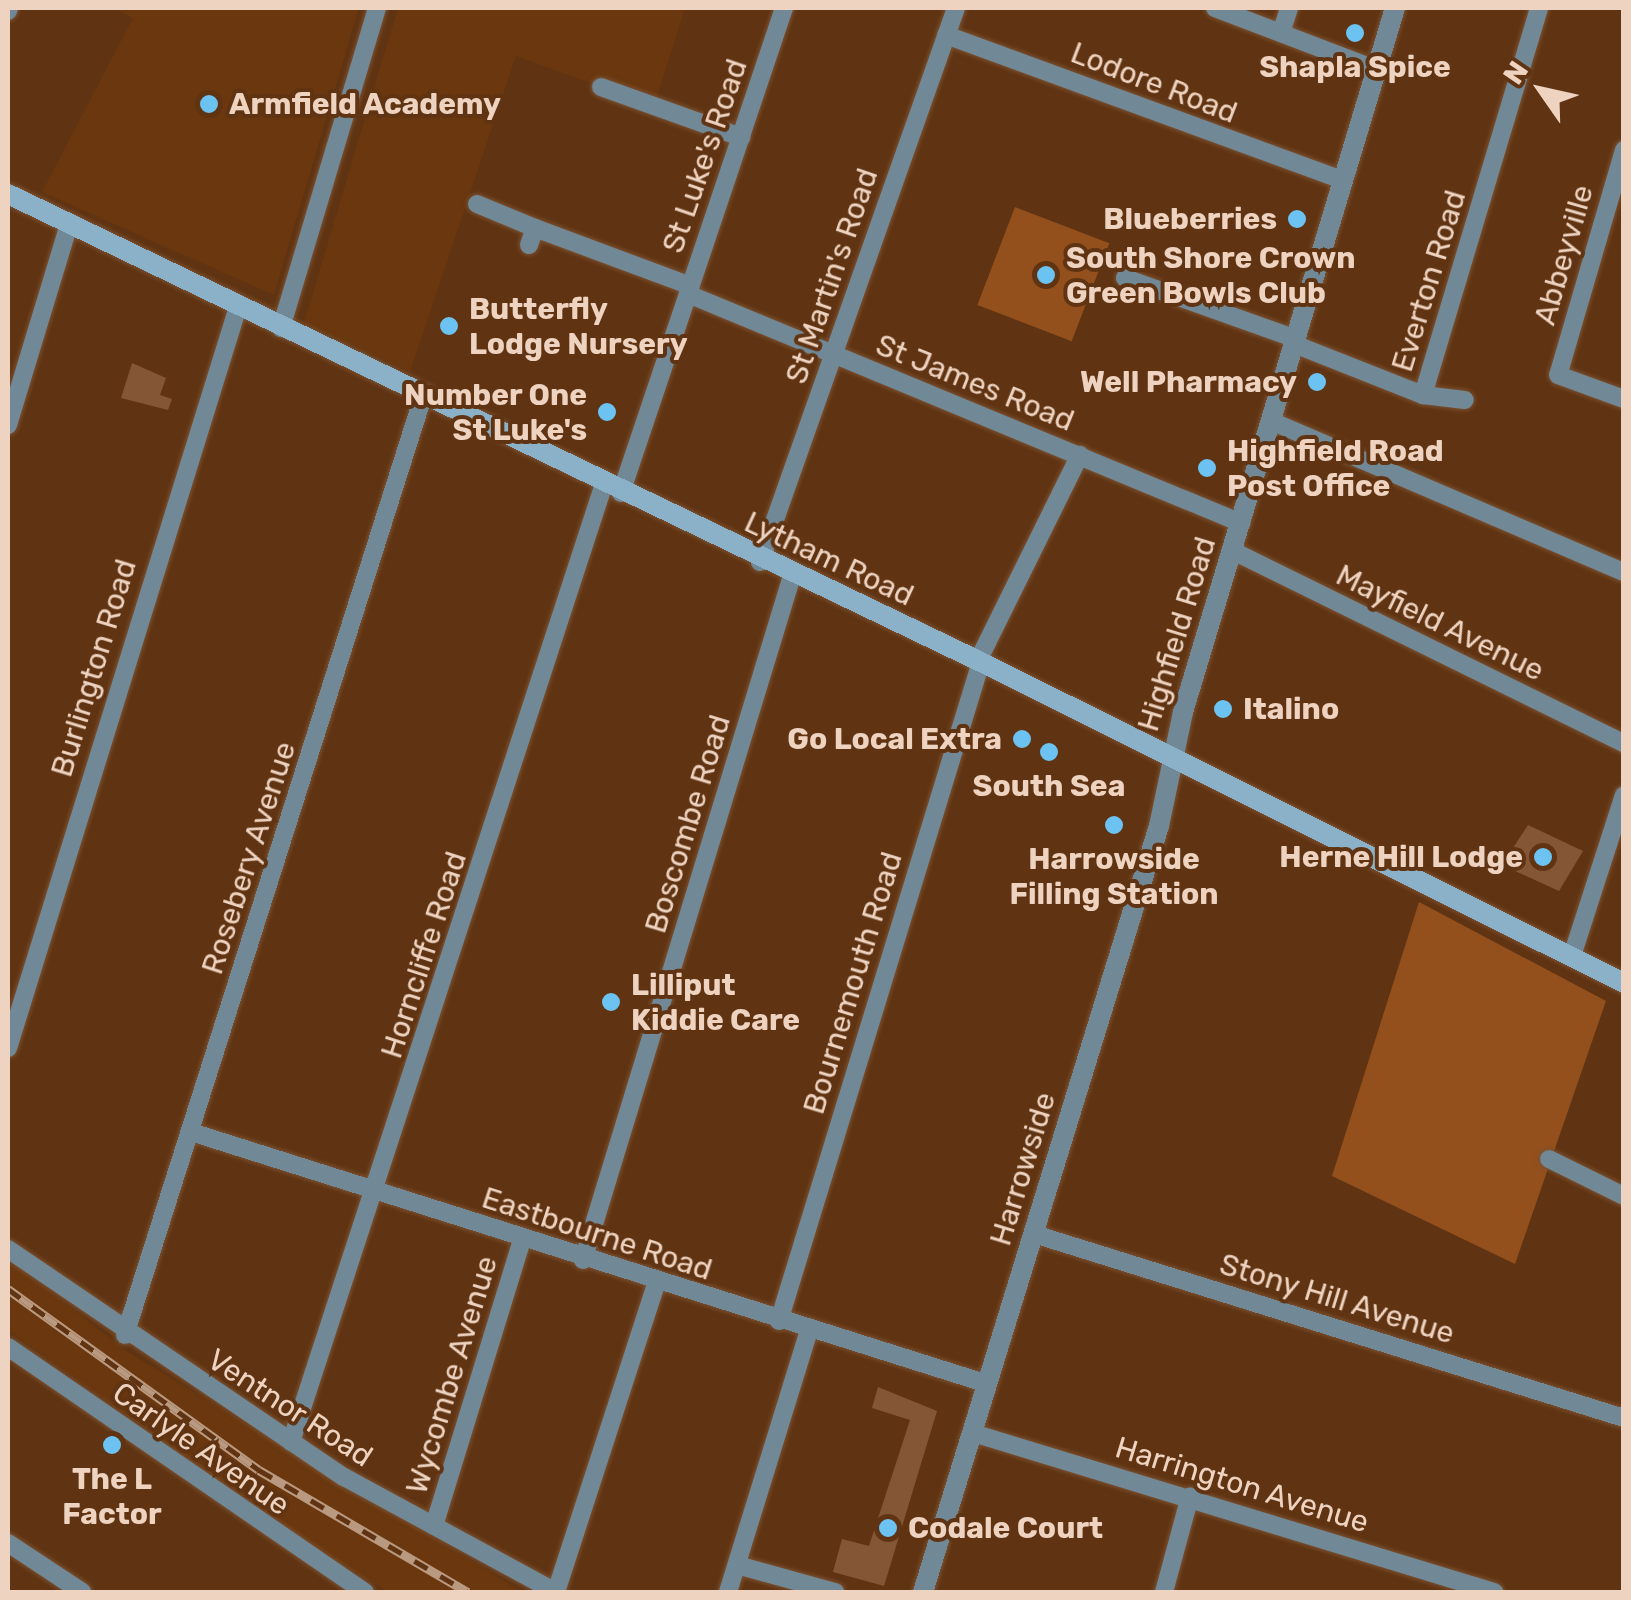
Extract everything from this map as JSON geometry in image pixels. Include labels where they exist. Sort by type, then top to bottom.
[{"type":"main road","name":"Lytham Road","points":[[8,194],[760,562],[980,662],[1171,761],[1624,983]]},
{"type":"street","points":[[282,328],[377,8]]},
{"type":"street","name":"St Luke's Road","points":[[612,488],[689,290],[784,8]]},
{"type":"street","name":"St Martin's Road","points":[[760,562],[956,8]]},
{"type":"street","points":[[1215,8],[1377,70]]},
{"type":"street","points":[[1280,33],[1289,8]]},
{"type":"street","name":"Highfield Road","points":[[1171,761],[1395,8]]},
{"type":"street","name":"Everton Road","points":[[1424,395],[1539,8]]},
{"type":"street","name":"Lodore Road","points":[[946,35],[1343,180]]},
{"type":"street","points":[[601,87],[741,136]]},
{"type":"street","name":"Abbeyville","points":[[1624,150],[1558,375],[1624,399]]},
{"type":"street","name":"St James Road","points":[[477,204],[532,236],[689,290],[834,356],[1241,523]]},
{"type":"street","points":[[8,425],[69,224]]},
{"type":"street","points":[[1125,278],[1295,341],[1424,395],[1465,400]]},
{"type":"street","name":"Burlington Road","points":[[8,1048],[238,306]]},
{"type":"street","name":"Rosebery Avenue","points":[[125,1335],[423,397]]},
{"type":"street","points":[[1271,421],[1624,572]]},
{"type":"street","name":"Bournemouth Road","points":[[779,1321],[980,662],[1080,456]]},
{"type":"street","name":"Horncliffe Road","points":[[291,1442],[612,488]]},
{"type":"street","name":"Mayfield Avenue","points":[[1233,551],[1624,743]]},
{"type":"street","name":"Boscombe Road","points":[[583,1260],[792,576]]},
{"type":"street","name":"Harrowside","points":[[923,1592],[1156,834],[1171,761]]},
{"type":"street","points":[[1572,956],[1624,795]]},
{"type":"street","name":"Eastbourne Road","points":[[191,1132],[583,1260],[988,1384]]},
{"type":"street","points":[[1549,1159],[1624,1196]]},
{"type":"street","name":"Stony Hill Avenue","points":[[1034,1234],[1624,1418]]},
{"type":"street","name":"Wycombe Avenue","points":[[434,1526],[522,1240]]},
{"type":"street","name":"Ventnor Road","points":[[8,1249],[125,1335],[291,1442],[556,1592]]},
{"type":"street","points":[[556,1592],[656,1282]]},
{"type":"street","points":[[728,1592],[809,1330]]},
{"type":"street","name":"Carlyle Avenue","points":[[8,1347],[365,1592]]},
{"type":"street","name":"Harrington Avenue","points":[[973,1433],[1190,1496],[1494,1592]]},
{"type":"street","points":[[1164,1592],[1190,1496]]},
{"type":"street","points":[[8,1543],[82,1592]]},
{"type":"street","points":[[737,1565],[835,1592]]},
{"type":"shaded area","name":"Armfield Academy","points":[[113,8],[359,8],[274,295],[42,192],[133,18]]},
{"type":"shaded area","name":"Armfield Academy","points":[[398,8],[685,8],[654,106],[516,56],[410,372],[304,323]]},
{"type":"shaded area","name":"South Shore Crown Green Bowls Club","points":[[1015,207],[1109,243],[1072,341],[977,305]]},
{"type":"shaded area","points":[[1419,902],[1606,1001],[1515,1264],[1332,1176]]},
{"type":"shaded area","points":[[8,1258],[125,1350],[523,1592],[388,1592],[302,1541],[8,1330]]},
{"type":"building","points":[[132,363],[166,378],[160,395],[172,399],[168,410],[121,398]]},
{"type":"building","name":"Herne Hill Lodge","points":[[1528,825],[1583,851],[1559,891],[1502,865]]},
{"type":"building","points":[[878,1387],[937,1411],[884,1586],[833,1572],[842,1539],[869,1546],[910,1420],[872,1408]]},
{"type":"railway","points":[[8,1289],[259,1470],[468,1592]]},
{"type":"place","name":"Shapla Spice","points":[[1355,33]]},
{"type":"place","name":"Armfield Academy","points":[[209,104]]},
{"type":"place","name":"Blueberries","points":[[1297,219]]},
{"type":"place","name":"South Shore Crown Green Bowls Club","points":[[1046,275]]},
{"type":"place","name":"Butterfly Lodge Nursery","points":[[449,326]]},
{"type":"place","name":"Well Pharmacy","points":[[1317,382]]},
{"type":"place","name":"Number One St Luke's","points":[[607,412]]},
{"type":"place","name":"Highfield Road Post Office","points":[[1207,468]]},
{"type":"place","name":"Italino","points":[[1223,709]]},
{"type":"place","name":"Go Local Extra","points":[[1022,739]]},
{"type":"place","name":"South Sea","points":[[1049,752]]},
{"type":"place","name":"Harrowside Filling Station","points":[[1114,825]]},
{"type":"place","name":"Herne Hill Lodge","points":[[1543,857]]},
{"type":"place","name":"Lilliput Kiddie Care","points":[[611,1002]]},
{"type":"place","name":"The L Factor","points":[[112,1445]]},
{"type":"place","name":"Codale Court","points":[[888,1528]]}]
